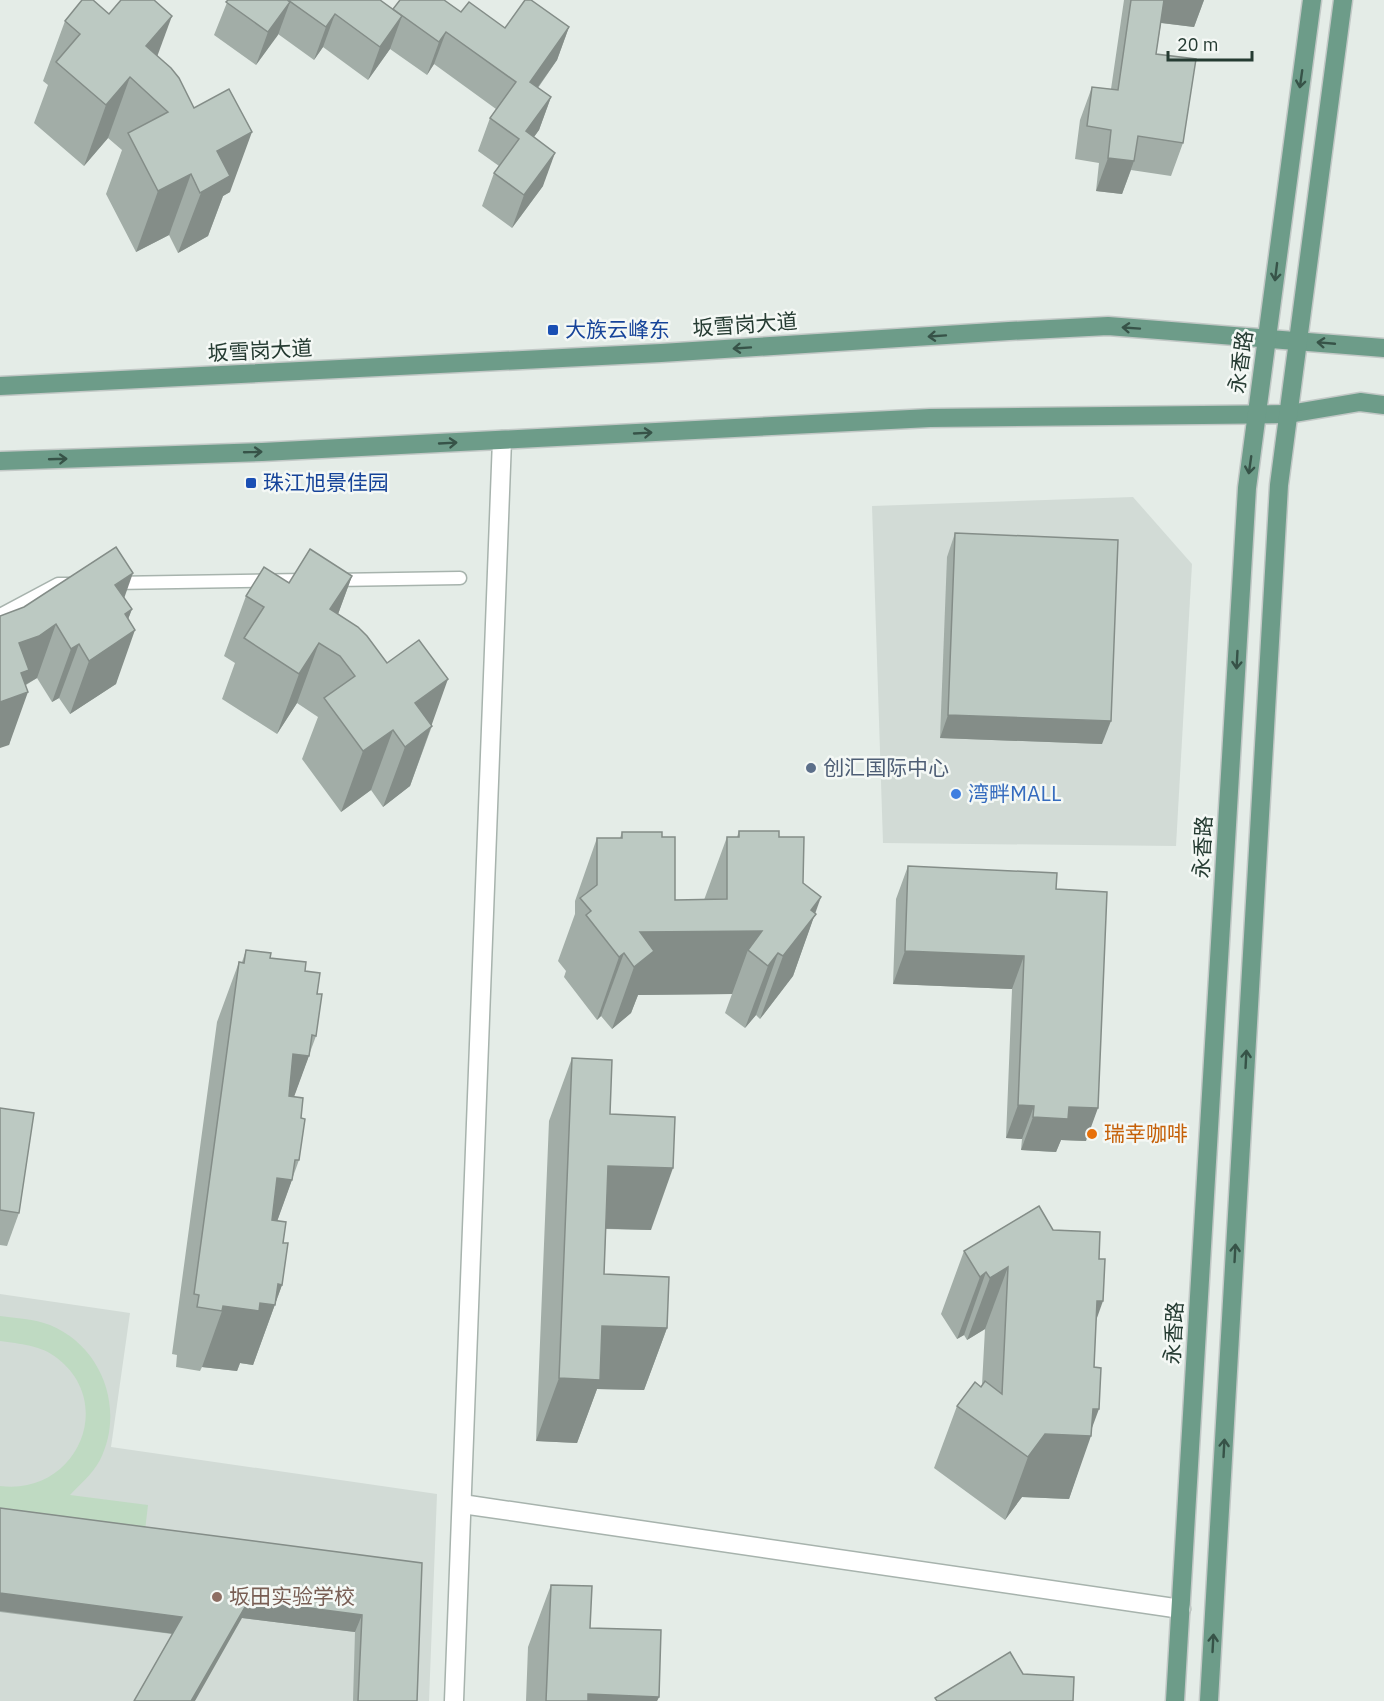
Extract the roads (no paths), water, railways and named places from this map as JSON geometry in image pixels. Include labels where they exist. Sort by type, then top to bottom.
[{"type":"main road","name":"永香路","points":[[1175,1701],[1247,488],[1312,0]]},
{"type":"main road","points":[[1209,1701],[1279,497],[1343,0]]},
{"type":"main road","name":"坂雪岗大道","points":[[0,386],[661,353],[1108,326],[1384,348]]},
{"type":"main road","points":[[0,460],[262,452],[930,418],[1289,414],[1360,402],[1384,405]]},
{"type":"main road","points":[[0,468],[27,460]]},
{"type":"street","points":[[454,1701],[502,440]]},
{"type":"street","points":[[462,1504],[1181,1609]]},
{"type":"lane","points":[[105,583],[460,578]]},
{"type":"lane","points":[[0,615],[58,584],[82,584]]},
{"type":"place","name":"大族云峰东","points":[[553,330]]},
{"type":"place","name":"珠江旭景佳园","points":[[251,483]]},
{"type":"place","name":"创汇国际中心","points":[[811,768]]},
{"type":"place","name":"湾畔MALL","points":[[956,794]]},
{"type":"place","name":"瑞幸咖啡","points":[[1092,1134]]},
{"type":"place","name":"坂田实验学校","points":[[217,1597]]}]
